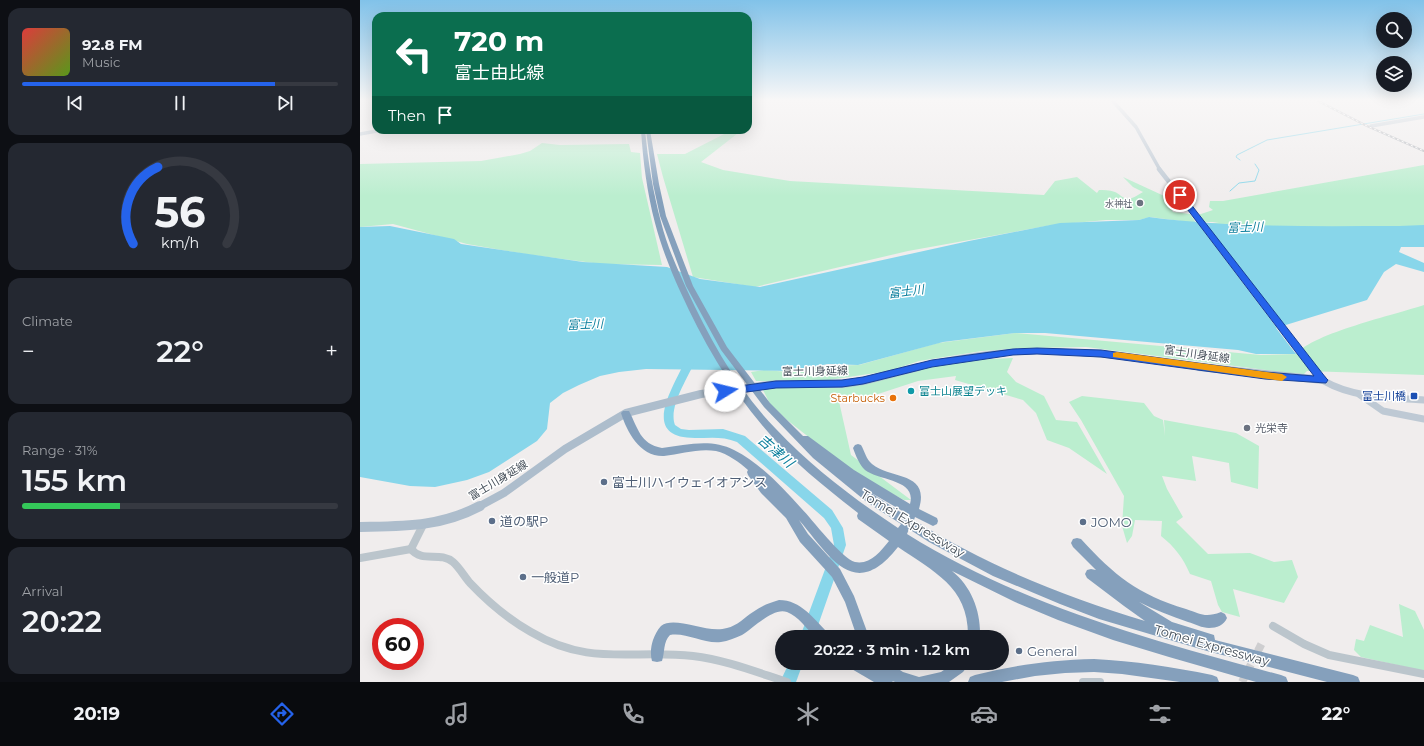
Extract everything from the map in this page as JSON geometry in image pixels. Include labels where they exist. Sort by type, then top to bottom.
[{"type":"highway","name":"Tomei Expressway","points":[[644,134],[663,214],[686,278],[715,335],[733,363],[754,391],[795,437],[856,488],[881,507],[928,536],[974,560],[1033,587],[1100,612],[1192,641],[1353,682]]},
{"type":"highway","name":"Tomei Expressway","points":[[648,134],[654,210],[673,266],[699,325],[717,356],[742,393],[789,449],[823,479],[866,513],[944,561],[1017,597],[1108,632],[1281,682]]},
{"type":"highway","points":[[762,401],[797,433],[848,471],[887,498],[933,520]]},
{"type":"highway","points":[[626,414],[629,425],[635,434],[642,443],[655,452],[698,447],[718,448],[733,453],[747,464],[805,519],[834,553],[851,566],[867,566],[874,564],[886,552],[911,518],[916,501],[916,495],[910,485],[869,468],[862,460],[858,448]]},
{"type":"highway","points":[[789,449],[806,469],[826,488],[907,549],[949,576],[971,605],[975,630]]},
{"type":"highway","points":[[747,464],[765,490],[790,514],[804,538],[836,573],[845,587],[860,630]]},
{"type":"highway","points":[[1077,543],[1112,579],[1143,600],[1205,621],[1217,621],[1221,618]]},
{"type":"highway","points":[[1091,574],[1135,608],[1170,627],[1278,663]]},
{"type":"highway","points":[[657,656],[660,638],[669,629],[683,628],[699,634],[720,636],[743,628],[772,608],[786,606],[796,611],[816,630]]},
{"type":"highway","points":[[975,682],[1014,672],[1039,668],[1101,665],[1168,672],[1212,682]]},
{"type":"highway","points":[[866,670],[886,682]]},
{"type":"highway","points":[[886,670],[902,679],[915,682]]},
{"type":"highway","points":[[923,682],[943,679],[958,670]]},
{"type":"main road","points":[[360,134],[372,132]]},
{"type":"main road","points":[[1139,132],[1158,168],[1323,380],[1358,393],[1386,398],[1424,400]]},
{"type":"main road","name":"富士川身延線","points":[[360,527],[423,525],[451,518],[478,507],[521,481],[580,439],[626,414],[663,403],[702,394],[776,384],[842,384],[863,381],[932,364],[1006,353],[1037,351],[1101,354],[1265,375],[1323,380]]},
{"type":"main road","points":[[1358,393],[1383,411],[1424,419]]},
{"type":"street","points":[[411,549],[423,525]]},
{"type":"street","points":[[360,558],[411,549]]},
{"type":"street","points":[[411,549],[417,556],[440,557],[451,560],[480,593],[506,615],[527,630],[554,645],[584,653],[610,657],[681,655],[702,657],[783,681]]},
{"type":"street","points":[[1273,626],[1304,644],[1329,655],[1424,674]]},
{"type":"street","points":[[1083,682],[1100,682]]},
{"type":"green space","points":[[724,134],[737,134],[701,162],[723,170],[790,181],[1044,195],[1055,181],[1077,177],[1097,193],[1099,190],[1111,191],[1129,199],[1143,192],[1133,187],[1123,177],[1175,201],[1175,205],[1170,207],[1173,212],[1190,214],[1196,223],[1150,217],[1139,220],[1106,220],[1052,225],[908,251],[755,287],[693,277],[657,154],[685,154]]},
{"type":"green space","points":[[542,143],[560,145],[629,144],[631,152],[640,153],[642,178],[662,265],[601,264],[525,254],[467,244],[393,224],[360,227],[360,164],[481,161],[520,154],[530,151]]},
{"type":"green space","points":[[1424,165],[1424,226],[1302,230],[1206,224],[1219,222],[1204,222],[1198,215],[1213,210],[1209,207],[1210,201],[1223,201]]},
{"type":"green space","points":[[1424,305],[1424,375],[1307,371],[1304,374],[1290,373],[1086,347],[1024,348],[982,351],[919,361],[889,371],[822,381],[756,381],[751,372],[764,370],[789,372],[826,366],[859,365],[938,343],[1015,333],[1261,355],[1296,354],[1305,346],[1336,332]]},
{"type":"green space","points":[[1013,358],[1007,372],[1016,382],[1044,396],[1056,420],[1077,422],[1107,474],[1069,448],[1047,440],[1036,413],[1023,400],[955,380],[956,376],[918,381],[875,395],[838,397],[851,455],[911,500],[904,500],[857,475],[787,420],[770,404],[761,386],[814,388],[847,385],[948,361]]},
{"type":"green space","points":[[1082,396],[1144,403],[1154,416],[1163,420],[1165,436],[1164,420],[1236,433],[1259,446],[1258,489],[1231,482],[1229,463],[1192,456],[1196,481],[1162,476],[1167,489],[1183,517],[1176,522],[1208,554],[1250,553],[1274,562],[1292,560],[1298,577],[1284,603],[1233,589],[1240,617],[1222,612],[1218,605],[1211,581],[1190,574],[1178,553],[1161,536],[1162,521],[1135,520],[1132,536],[1127,543],[1122,526],[1124,496],[1081,420],[1069,402]]},
{"type":"green space","points":[[1399,604],[1415,611],[1424,630],[1424,671],[1361,657],[1354,650],[1356,639],[1364,641],[1370,625],[1403,637]]},
{"type":"water","name":"富士川","points":[[1149,217],[1180,221],[1274,226],[1424,225],[1424,247],[1401,247],[1399,252],[1424,263],[1424,272],[1396,264],[1384,272],[1367,300],[1276,328],[1296,354],[1256,354],[1238,350],[1045,333],[1015,333],[943,342],[858,365],[828,364],[792,371],[646,369],[619,372],[600,376],[579,385],[563,393],[550,403],[547,429],[537,441],[489,472],[467,480],[435,487],[410,486],[360,477],[360,227],[390,226],[454,239],[461,244],[583,262],[667,267],[700,279],[760,287],[969,241],[1060,223],[1139,220]]},
{"type":"pier","points":[[1196,221],[1203,221],[1286,327],[1279,329],[1298,356]]},
{"type":"waterway","points":[[1240,160],[1236,157],[1237,155],[1267,140],[1316,132]]},
{"type":"waterway","points":[[1230,191],[1239,183],[1255,181],[1259,170],[1255,164]]},
{"type":"waterway","name":"吉津川","points":[[690,361],[670,407],[669,419],[672,428],[683,433],[720,433],[741,439],[828,514],[835,525],[838,532],[840,545],[810,630]]},
{"type":"waterway","name":"吉津川","points":[[788,682],[793,670]]},
{"type":"tunnel","points":[[1242,682],[1262,643]]},
{"type":"railway","points":[[1380,132],[1424,151]]},
{"type":"slow traffic","points":[[1117,355],[1282,377]]},
{"type":"place","name":"水神社","points":[[1140,203]]},
{"type":"place","name":"富士山展望デッキ","points":[[911,391]]},
{"type":"place","name":"富士川橋","points":[[1414,396]]},
{"type":"place","name":"Starbucks","points":[[893,398]]},
{"type":"place","name":"光栄寺","points":[[1247,428]]},
{"type":"place","name":"富士川ハイウェイオアシス","points":[[604,482]]},
{"type":"place","name":"道の駅P","points":[[492,521]]},
{"type":"place","name":"JOMO","points":[[1083,522]]},
{"type":"place","name":"一般道P","points":[[523,577]]},
{"type":"place","name":"General","points":[[1019,651]]},
{"type":"route","points":[[725,391],[776,384],[842,384],[863,381],[932,364],[984,355],[1037,351],[1091,353],[1151,359],[1265,375],[1319,381],[1323,380],[1180,195]]}]
